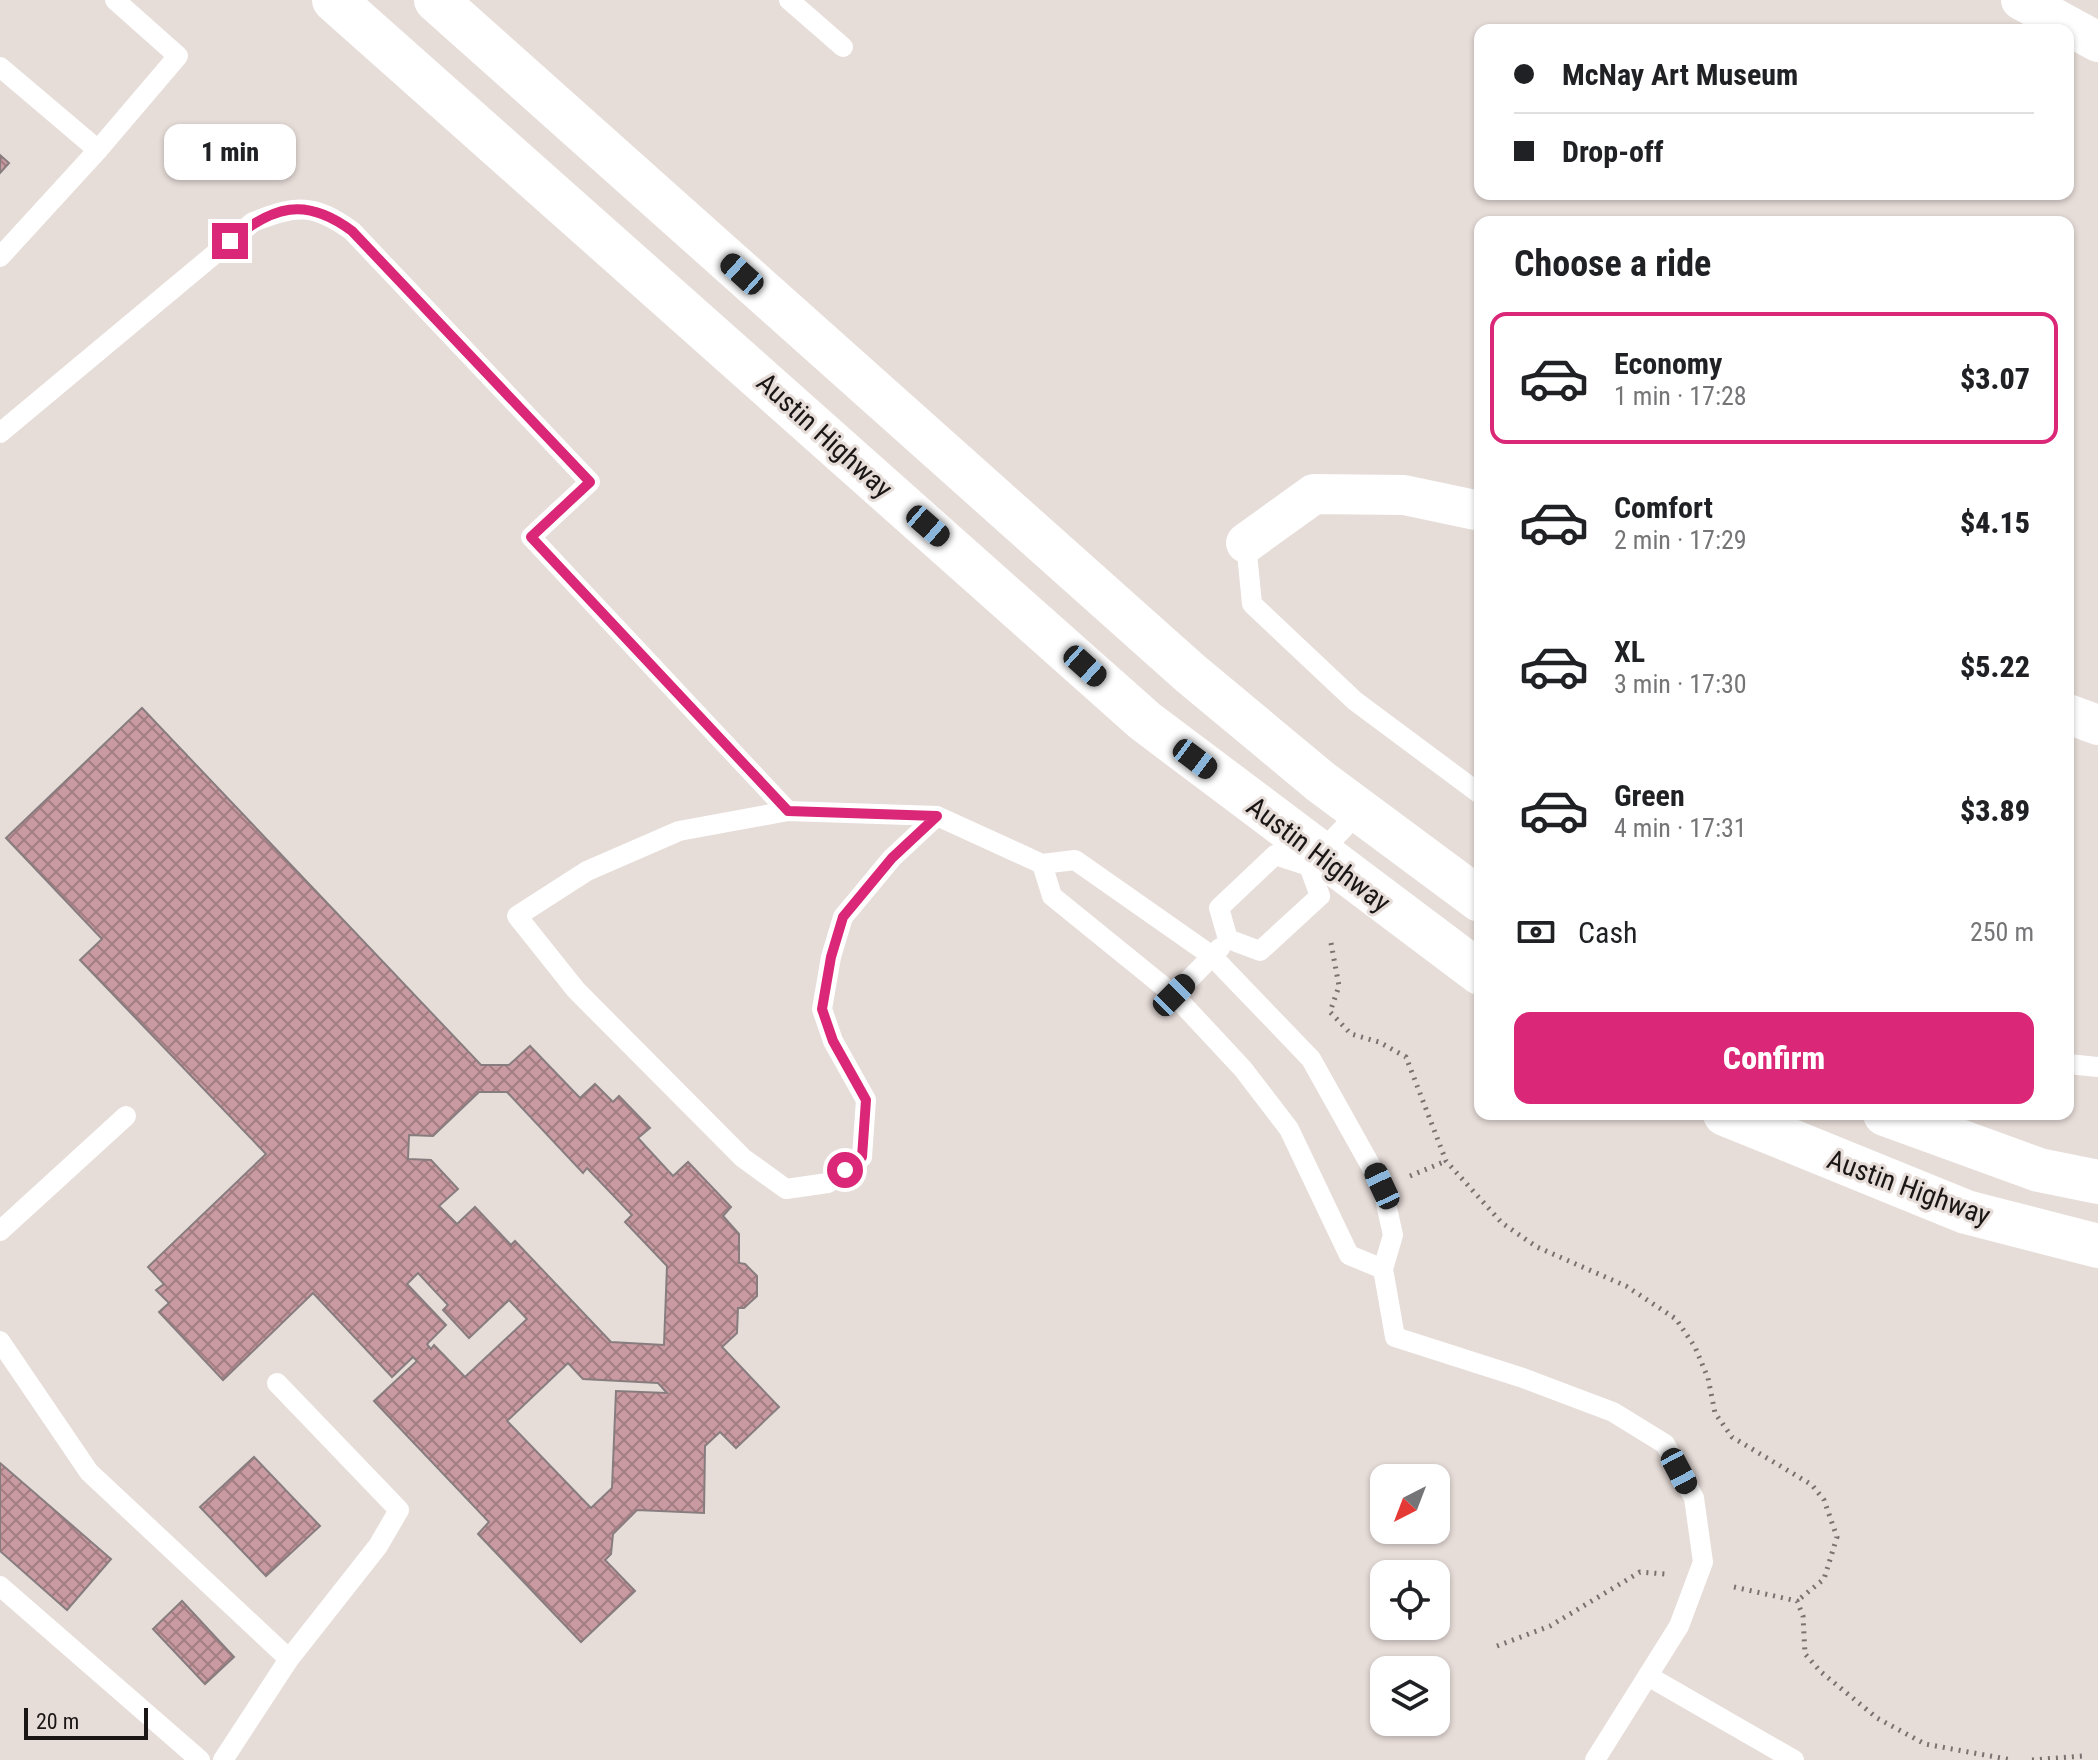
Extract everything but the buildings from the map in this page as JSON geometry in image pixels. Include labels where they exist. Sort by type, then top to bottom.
[{"type":"main road","name":"Austin Highway","points":[[334,0],[1145,721],[1314,861],[1474,969]]},
{"type":"main road","name":"Austin Highway","points":[[436,0],[1190,673],[1359,812],[1474,896]]},
{"type":"main road","name":"Austin Highway","points":[[1740,1120],[1966,1212],[2091,1246]]},
{"type":"main road","points":[[1902,1120],[2039,1170],[2098,1182]]},
{"type":"street","points":[[2021,0],[2065,24]]},
{"type":"street","points":[[2074,29],[2098,42]]},
{"type":"street","points":[[1246,543],[1314,494],[1404,495],[1474,510]]},
{"type":"street","points":[[2074,716],[2098,725]]},
{"type":"lane","points":[[0,257],[98,150],[178,56],[115,0]]},
{"type":"lane","points":[[789,0],[843,47]]},
{"type":"lane","points":[[0,67],[98,150]]},
{"type":"lane","points":[[0,433],[253,222],[301,207],[328,214],[352,231],[590,482],[531,537],[788,811]]},
{"type":"lane","points":[[1246,543],[1252,604],[1355,701],[1474,790]]},
{"type":"lane","points":[[937,816],[892,858],[843,917],[831,957],[822,1009],[833,1041],[866,1100],[862,1157],[828,1183],[786,1189],[743,1158],[576,990],[517,916],[587,871],[679,831],[788,811],[937,816],[1042,864],[1075,860],[1212,956],[1311,1059],[1382,1186],[1393,1235],[1383,1269],[1395,1337],[1523,1378],[1613,1412],[1665,1444],[1694,1498],[1703,1562],[1679,1626],[1595,1760]]},
{"type":"lane","points":[[1314,861],[1359,812]]},
{"type":"lane","points":[[1228,939],[1219,908],[1252,874],[1275,855],[1314,861]]},
{"type":"lane","points":[[1228,939],[1260,951],[1266,946],[1320,896],[1314,861]]},
{"type":"lane","points":[[1042,864],[1052,896],[1174,995],[1243,1069],[1289,1129],[1349,1255],[1383,1269]]},
{"type":"lane","points":[[1174,995],[1228,939]]},
{"type":"lane","points":[[2074,1065],[2098,1067]]},
{"type":"lane","points":[[0,1231],[126,1116]]},
{"type":"lane","points":[[0,1341],[89,1472],[289,1659]]},
{"type":"lane","points":[[223,1760],[289,1659],[378,1546],[399,1510],[277,1383]]},
{"type":"lane","points":[[0,1586],[200,1760]]},
{"type":"lane","points":[[1648,1676],[1794,1760]]},
{"type":"path","points":[[1331,943],[1339,986],[1330,1012],[1351,1034],[1379,1042],[1406,1057],[1446,1161],[1502,1223],[1537,1247],[1626,1286],[1676,1319],[1695,1347],[1708,1378],[1715,1413],[1732,1437],[1812,1485],[1824,1500],[1837,1537],[1824,1579],[1797,1601]]},
{"type":"path","points":[[1407,1177],[1446,1161]]},
{"type":"path","points":[[1497,1646],[1550,1626],[1640,1572],[1666,1574]]},
{"type":"path","points":[[1734,1587],[1797,1601]]},
{"type":"path","points":[[1797,1601],[1803,1616],[1805,1654],[1821,1672],[1877,1718],[1925,1744],[2012,1760]]},
{"type":"path","points":[[2032,1760],[2083,1756]]},
{"type":"route","points":[[230,241],[253,222],[301,207],[328,214],[352,231],[590,482],[531,537],[788,811],[937,816],[892,858],[843,917],[831,957],[822,1009],[833,1041],[866,1100],[862,1157],[845,1170]]}]
